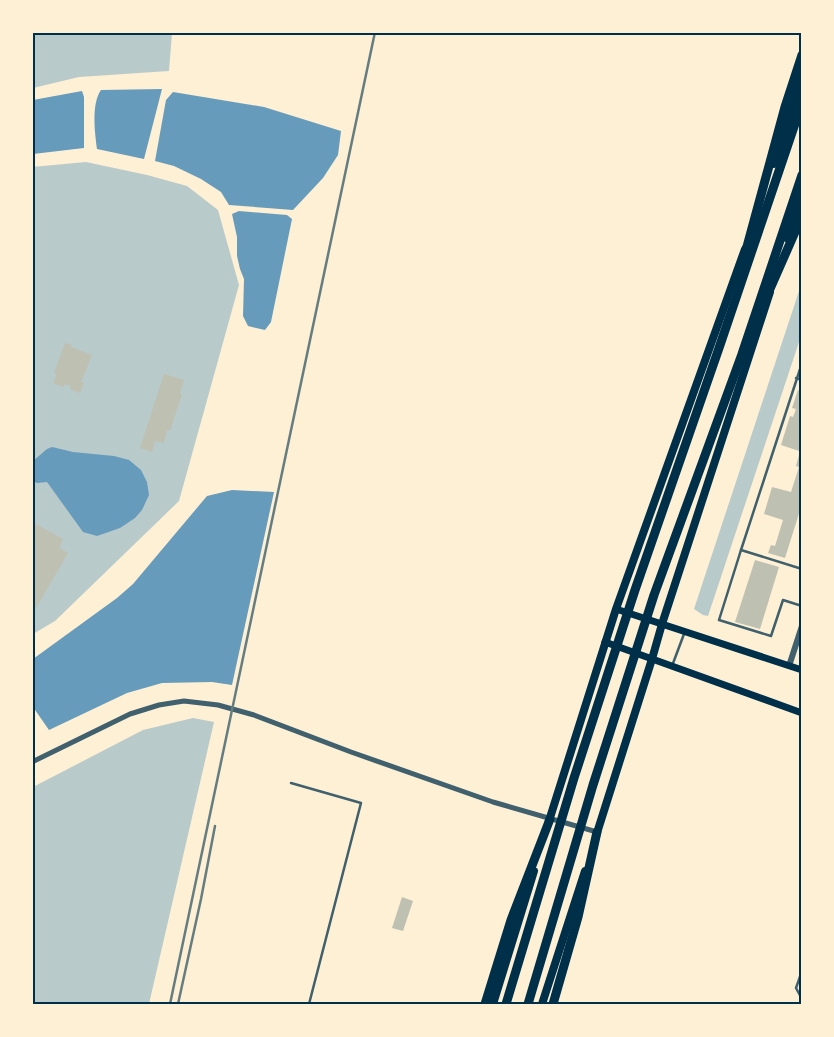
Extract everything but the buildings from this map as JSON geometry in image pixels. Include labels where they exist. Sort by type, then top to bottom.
[{"type":"highway","points":[[719,348],[785,107],[802,55]]},
{"type":"highway","points":[[506,1004],[577,769],[635,590],[802,103]]},
{"type":"highway","points":[[528,1004],[593,785],[654,595],[742,354],[802,175]]},
{"type":"highway","points":[[742,354],[802,216]]},
{"type":"highway","points":[[488,1002],[511,920],[550,819]]},
{"type":"highway","points":[[553,1004],[578,917],[597,832]]},
{"type":"main road","points":[[550,819],[616,609],[757,215],[802,78]]},
{"type":"main road","points":[[542,1004],[662,624],[802,200]]},
{"type":"main road","points":[[616,609],[802,670]]},
{"type":"main road","points":[[605,642],[802,713]]},
{"type":"street","points":[[789,666],[802,626]]},
{"type":"street","points":[[32,762],[130,714],[159,705],[184,701],[218,704],[254,715],[351,752],[484,798],[597,832]]},
{"type":"lane","points":[[802,363],[719,620],[771,636],[783,600],[802,606]]},
{"type":"lane","points":[[796,378],[802,380]]},
{"type":"lane","points":[[741,550],[802,569]]},
{"type":"lane","points":[[672,666],[685,632]]},
{"type":"lane","points":[[292,783],[361,803],[309,1004]]},
{"type":"lane","points":[[802,971],[796,988],[802,999]]},
{"type":"shaded area","points":[[32,33],[172,33],[169,71],[79,77],[33,88]]},
{"type":"shaded area","points":[[86,162],[187,186],[218,210],[239,285],[179,501],[55,621],[33,634],[32,167]]},
{"type":"shaded area","points":[[801,285],[801,336],[708,616],[703,615],[694,609]]},
{"type":"shaded area","points":[[193,718],[214,722],[149,1004],[33,1004],[33,787],[143,730]]},
{"type":"water","points":[[162,89],[144,159],[97,149],[95,111],[101,90]]},
{"type":"water","points":[[82,91],[84,97],[84,148],[33,154],[33,100]]},
{"type":"water","points":[[173,92],[264,107],[341,131],[338,155],[323,178],[293,210],[229,205],[221,192],[201,179],[174,166],[155,161],[166,100]]},
{"type":"water","points":[[239,211],[287,215],[292,219],[271,322],[265,330],[248,326],[243,316],[244,279],[237,256],[237,237],[232,214]]},
{"type":"water","points":[[52,447],[129,460],[141,470],[147,482],[149,495],[142,510],[135,518],[120,528],[97,536],[83,532],[47,482],[37,483],[33,481],[33,461]]},
{"type":"water","points":[[232,490],[274,492],[232,685],[212,682],[162,683],[127,693],[49,730],[33,707],[33,659],[117,598],[133,584],[207,496]]},
{"type":"railway","points":[[170,1004],[375,32]]},
{"type":"railway","points":[[178,1004],[215,826]]}]
